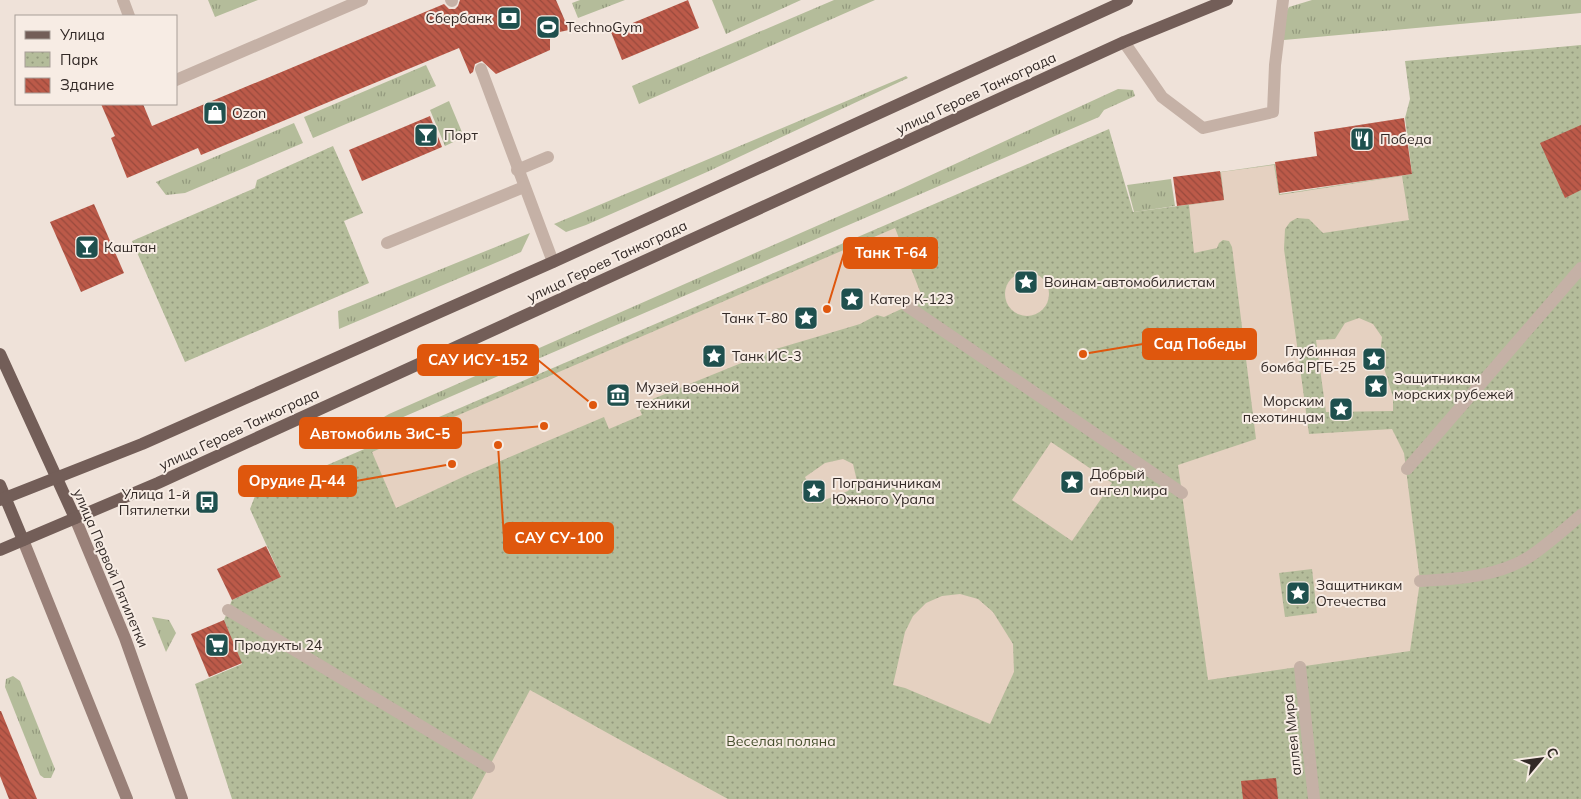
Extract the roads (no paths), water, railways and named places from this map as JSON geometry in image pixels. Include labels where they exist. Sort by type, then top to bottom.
[{"type":"main road","name":"улица Героев Танкограда","points":[[3,499],[142,444],[553,262],[1127,0]]},
{"type":"main road","name":"улица Героев Танкограда","points":[[0,550],[158,483],[1124,42],[1226,0]]},
{"type":"main road","name":"улица Первой Пятилетки","points":[[0,354],[75,518],[125,638],[182,799]]},
{"type":"main road","points":[[0,485],[3,499],[23,540],[128,799]]},
{"type":"street","points":[[123,0],[129,15]]},
{"type":"street","points":[[178,79],[362,0]]},
{"type":"street","points":[[1124,42],[1162,97],[1203,128],[1273,112],[1275,65],[1283,0]]},
{"type":"street","points":[[481,69],[517,170],[553,262]]},
{"type":"street","points":[[517,170],[548,157]]},
{"type":"street","points":[[387,243],[524,187]]},
{"type":"street","points":[[1407,469],[1581,268]]},
{"type":"street","points":[[907,306],[1182,493]]},
{"type":"street","points":[[1420,581],[1465,578],[1494,572],[1531,556],[1581,516]]},
{"type":"street","points":[[228,610],[489,768]]},
{"type":"street","name":"аллея Мира","points":[[1300,667],[1314,799]]},
{"type":"place","name":"Сбербанк","points":[[509,18]]},
{"type":"place","name":"TechnoGym","points":[[548,27]]},
{"type":"place","name":"Ozon","points":[[215,113]]},
{"type":"place","name":"Порт","points":[[426,135]]},
{"type":"place","name":"Победа","points":[[1362,139]]},
{"type":"place","name":"Каштан","points":[[87,247]]},
{"type":"place","name":"Воинам-автомобилистам","points":[[1026,282]]},
{"type":"place","name":"Катер К-123","points":[[852,299]]},
{"type":"place","name":"Танк Т-64","points":[[827,309]]},
{"type":"place","name":"Танк Т-80","points":[[806,318]]},
{"type":"place","name":"Сад Победы","points":[[1083,354]]},
{"type":"place","name":"Танк ИС-3","points":[[714,356]]},
{"type":"place","name":"Глубинная бомба РГБ-25","points":[[1374,359]]},
{"type":"place","name":"Защитникам морских рубежей","points":[[1376,386]]},
{"type":"place","name":"Музей военной техники","points":[[618,395]]},
{"type":"place","name":"САУ ИСУ-152","points":[[593,405]]},
{"type":"place","name":"Морским пехотинцам","points":[[1341,409]]},
{"type":"place","name":"Автомобиль ЗиС-5","points":[[544,426]]},
{"type":"place","name":"САУ СУ-100","points":[[498,445]]},
{"type":"place","name":"Орудие Д-44","points":[[452,464]]},
{"type":"place","name":"Добрый ангел мира","points":[[1072,482]]},
{"type":"place","name":"Пограничникам Южного Урала","points":[[814,491]]},
{"type":"place","name":"Улица 1-й Пятилетки","points":[[207,502]]},
{"type":"place","name":"Защитникам Отечества","points":[[1298,593]]},
{"type":"place","name":"Продукты 24","points":[[217,645]]},
{"type":"park label","name":"Веселая поляна","points":[[781,741]]}]
